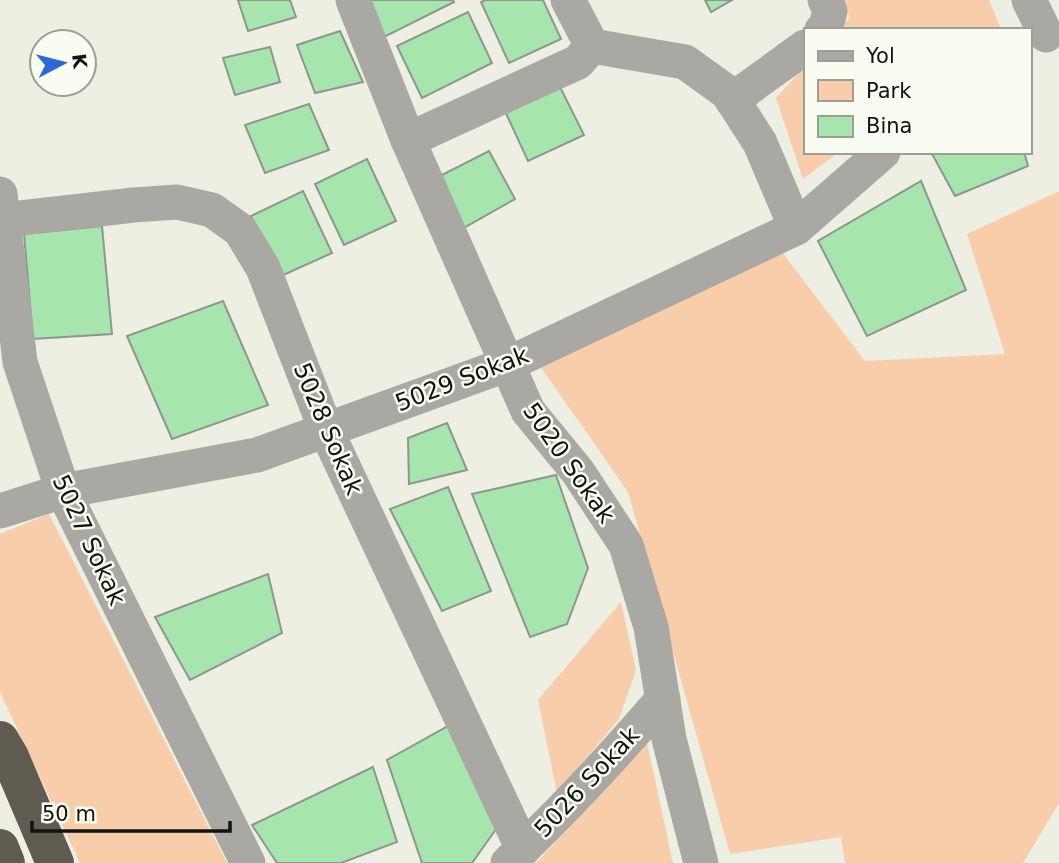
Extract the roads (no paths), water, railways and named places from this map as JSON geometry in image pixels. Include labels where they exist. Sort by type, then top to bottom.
[{"type":"highway","points":[[0,740],[10,757],[55,863]]},
{"type":"highway","points":[[0,848],[6,863]]},
{"type":"street","name":"5020 Sokak","points":[[353,0],[408,140],[528,411],[578,472],[626,545],[651,627],[669,739],[701,863]]},
{"type":"street","points":[[568,0],[592,46]]},
{"type":"street","points":[[824,28],[830,10],[825,0]]},
{"type":"street","points":[[1030,0],[1045,35]]},
{"type":"street","points":[[408,140],[578,62],[592,46]]},
{"type":"street","points":[[592,46],[685,62],[728,93],[760,143],[796,229]]},
{"type":"street","points":[[732,100],[804,48]]},
{"type":"street","name":"5029 Sokak","points":[[0,511],[63,491],[257,455],[508,364],[796,229],[881,154]]},
{"type":"street","name":"5028 Sokak","points":[[1,207],[177,202],[212,210],[240,230],[263,268],[326,430],[515,856]]},
{"type":"street","name":"5027 Sokak","points":[[1,207],[20,362],[63,491],[248,863]]},
{"type":"street","name":"5026 Sokak","points":[[515,856],[624,744],[663,698]]}]
